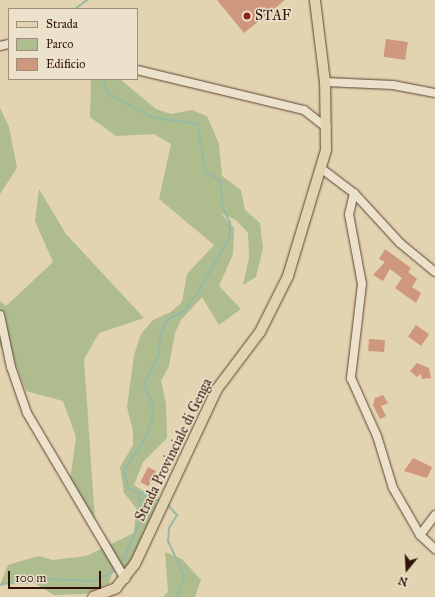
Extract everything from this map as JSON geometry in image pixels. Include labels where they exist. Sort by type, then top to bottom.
[{"type":"main road","name":"Strada Provinciale di Genga","points":[[93,597],[116,588],[121,571],[158,514],[217,389],[260,332],[288,276],[322,169],[327,128],[325,82],[315,0]]},
{"type":"street","points":[[138,70],[304,110],[327,128]]},
{"type":"street","points":[[325,82],[393,85],[435,93]]},
{"type":"street","points":[[322,169],[354,193],[400,243],[435,272]]},
{"type":"street","points":[[354,193],[349,214],[362,284],[351,378],[377,436],[394,488],[420,535],[435,549]]},
{"type":"street","points":[[0,315],[11,367],[27,413],[121,571]]},
{"type":"street","points":[[420,535],[435,516]]},
{"type":"green space","points":[[91,80],[121,80],[156,109],[171,114],[192,110],[207,116],[219,144],[222,176],[241,190],[245,210],[260,223],[263,249],[256,277],[243,285],[249,258],[248,233],[236,220],[221,213],[234,228],[233,254],[219,286],[241,309],[219,325],[202,297],[181,320],[175,333],[169,366],[161,381],[166,403],[167,438],[143,462],[134,485],[157,500],[153,522],[132,566],[113,571],[109,583],[85,594],[54,595],[34,583],[0,585],[8,565],[38,556],[53,560],[86,556],[134,533],[136,508],[124,493],[120,467],[133,445],[133,431],[127,407],[134,355],[141,334],[153,320],[171,312],[182,302],[187,274],[214,245],[159,199],[171,144],[154,134],[116,136],[90,117]]},
{"type":"green space","points":[[0,108],[9,127],[17,168],[0,194]]},
{"type":"green space","points":[[39,189],[66,234],[144,318],[99,333],[84,359],[95,521],[70,481],[76,437],[63,401],[26,391],[10,349],[0,346],[0,301],[6,306],[53,262],[35,221]]},
{"type":"green space","points":[[165,552],[182,559],[201,580],[195,597],[163,597],[168,592]]},
{"type":"building","name":"STAF","points":[[217,0],[285,0],[244,33]]},
{"type":"building","points":[[386,39],[408,42],[405,60],[383,57]]},
{"type":"building","points":[[385,249],[411,268],[408,272],[417,279],[412,287],[421,293],[416,303],[395,288],[402,278],[390,269],[383,281],[373,275],[385,262],[379,259]]},
{"type":"building","points":[[416,325],[429,334],[421,346],[408,336]]},
{"type":"building","points":[[369,339],[385,340],[384,352],[368,351]]},
{"type":"building","points":[[417,363],[429,368],[431,378],[422,379],[421,374],[417,377],[410,371]]},
{"type":"building","points":[[383,395],[388,403],[381,406],[386,416],[380,419],[373,405],[375,398]]},
{"type":"building","points":[[413,458],[432,467],[427,478],[404,471]]},
{"type":"building","points":[[148,467],[156,471],[148,486],[140,482]]},
{"type":"waterway","points":[[76,8],[87,0]]},
{"type":"waterway","points":[[104,80],[107,93],[151,117],[197,124],[206,171],[220,181],[223,209],[230,222],[230,236],[198,292],[184,311],[167,320],[160,335],[159,355],[144,385],[154,407],[152,420],[145,439],[124,470],[128,488],[161,501]]},
{"type":"waterway","points":[[120,567],[142,516],[139,495]]},
{"type":"waterway","points":[[167,504],[177,515],[169,528],[168,541],[184,576],[177,597]]},
{"type":"waterway","points":[[0,585],[25,578],[94,581],[117,570]]},
{"type":"place","name":"STAF","points":[[247,16]]}]
